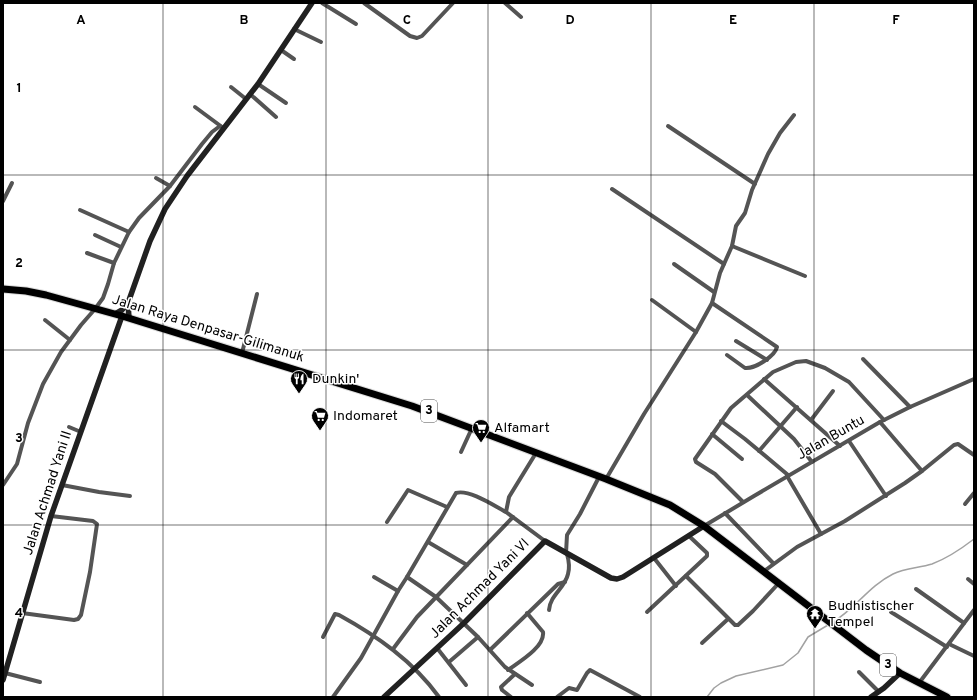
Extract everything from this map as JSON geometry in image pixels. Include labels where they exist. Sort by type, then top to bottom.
[{"type":"highway","name":"Jalan Raya Denpasar-Gilimanuk","points":[[3,289],[26,291],[122,316],[412,406],[536,452],[670,505],[704,526],[866,650],[900,673],[947,697]]},
{"type":"street","points":[[122,316],[146,251],[165,209],[222,127],[258,84],[312,3]]},
{"type":"street","points":[[322,3],[356,24]]},
{"type":"street","points":[[364,3],[402,31],[417,38],[422,36],[454,3]]},
{"type":"street","points":[[505,3],[521,17]]},
{"type":"street","points":[[294,29],[321,42]]},
{"type":"street","points":[[281,50],[294,59]]},
{"type":"street","points":[[258,84],[286,103]]},
{"type":"street","points":[[232,86],[276,117]]},
{"type":"street","points":[[195,107],[222,127]]},
{"type":"street","points":[[548,610],[552,600],[569,573],[569,565],[565,553],[567,535],[696,332],[712,303],[714,292],[732,246],[736,226],[745,213],[754,184],[780,133],[794,115]]},
{"type":"street","points":[[668,126],[754,184]]},
{"type":"street","points":[[3,485],[17,464],[28,423],[43,384],[61,352],[81,325],[101,302],[106,291],[114,263],[129,232],[139,218],[170,186],[212,132],[222,127]]},
{"type":"street","points":[[184,167],[190,172]]},
{"type":"street","points":[[156,178],[170,186]]},
{"type":"street","points":[[3,201],[12,183]]},
{"type":"street","points":[[612,189],[724,264]]},
{"type":"street","points":[[80,210],[129,232]]},
{"type":"street","points":[[95,235],[121,247]]},
{"type":"street","points":[[732,246],[805,276]]},
{"type":"street","points":[[87,253],[114,263]]},
{"type":"street","points":[[674,264],[714,292]]},
{"type":"street","points":[[242,353],[257,294]]},
{"type":"street","points":[[652,300],[696,332]]},
{"type":"street","points":[[122,316],[122,310],[128,303]]},
{"type":"street","points":[[712,303],[776,346],[776,350],[767,360],[747,368],[727,355]]},
{"type":"street","name":"Jalan Achmad Yani II","points":[[3,680],[51,516],[122,316]]},
{"type":"street","points":[[45,320],[70,340]]},
{"type":"street","points":[[736,341],[767,360]]},
{"type":"street","points":[[863,359],[910,407]]},
{"type":"street","points":[[743,502],[715,474],[695,461],[695,459],[721,421],[732,408],[773,372],[796,362],[806,361],[816,364],[834,372],[849,382],[922,471]]},
{"type":"street","points":[[764,379],[840,446]]},
{"type":"street","name":"Jalan Buntu","points":[[704,526],[882,421],[974,379]]},
{"type":"street","points":[[810,420],[832,391]]},
{"type":"street","points":[[747,395],[794,439],[812,462]]},
{"type":"street","points":[[759,451],[781,428],[797,407]]},
{"type":"street","points":[[721,421],[759,451],[787,476],[821,534]]},
{"type":"street","points":[[69,427],[81,432]]},
{"type":"street","points":[[461,452],[472,428]]},
{"type":"street","points":[[712,434],[742,459]]},
{"type":"street","points":[[849,441],[886,496]]},
{"type":"street","points":[[763,572],[797,547],[845,521],[886,496],[922,471],[954,445],[958,444],[974,455]]},
{"type":"street","points":[[506,512],[509,497],[536,452]]},
{"type":"street","points":[[62,485],[130,496]]},
{"type":"street","points":[[387,522],[408,490],[447,507]]},
{"type":"street","points":[[333,697],[361,658],[398,591],[456,493],[463,492],[481,499],[506,512],[545,541]]},
{"type":"street","points":[[965,504],[974,493]]},
{"type":"street","points":[[725,513],[774,563]]},
{"type":"street","points":[[22,613],[74,620],[78,619],[81,615],[90,572],[97,524],[93,520],[51,516]]},
{"type":"street","points":[[393,649],[417,617],[436,596],[513,517]]},
{"type":"street","name":"Jalan Achmad Yani VI","points":[[384,697],[464,623],[545,541],[611,578],[617,579],[623,577],[704,526]]},
{"type":"street","points":[[648,612],[707,555],[689,536]]},
{"type":"street","points":[[428,542],[467,565]]},
{"type":"street","points":[[654,558],[676,586]]},
{"type":"street","points":[[686,576],[728,619],[734,624],[738,625],[778,584]]},
{"type":"street","points":[[374,577],[398,591]]},
{"type":"street","points":[[407,577],[436,596],[478,637],[508,670],[532,685]]},
{"type":"street","points":[[968,579],[974,584]]},
{"type":"street","points":[[490,650],[558,584],[564,582]]},
{"type":"street","points":[[916,589],[964,623]]},
{"type":"street","points":[[919,683],[974,610]]},
{"type":"street","points":[[891,612],[948,645],[974,656]]},
{"type":"street","points":[[323,637],[335,613],[373,635],[393,649],[426,679],[439,697]]},
{"type":"street","points":[[508,670],[533,651],[543,639],[543,632],[527,613]]},
{"type":"street","points":[[702,643],[728,619]]},
{"type":"street","points":[[449,662],[478,637]]},
{"type":"street","points":[[437,648],[466,685]]},
{"type":"street","points":[[557,697],[569,688],[577,690],[590,670],[640,697]]},
{"type":"street","points":[[5,672],[40,682]]},
{"type":"street","points":[[860,672],[879,692]]},
{"type":"street","points":[[871,697],[879,692],[900,673]]},
{"type":"street","points":[[511,697],[502,690],[502,687],[514,674]]},
{"type":"waterway","points":[[833,622],[841,617],[884,579],[902,570],[938,562],[974,539]]},
{"type":"waterway","points":[[707,697],[714,688],[736,676],[783,665],[798,653],[808,637],[828,625]]},
{"type":"place","name":"Dunkin'","points":[[299,394]]},
{"type":"place","name":"Indomaret","points":[[320,431]]},
{"type":"place","name":"Alfamart","points":[[481,443]]},
{"type":"place","name":"Budhistischer Tempel","points":[[815,629]]}]
